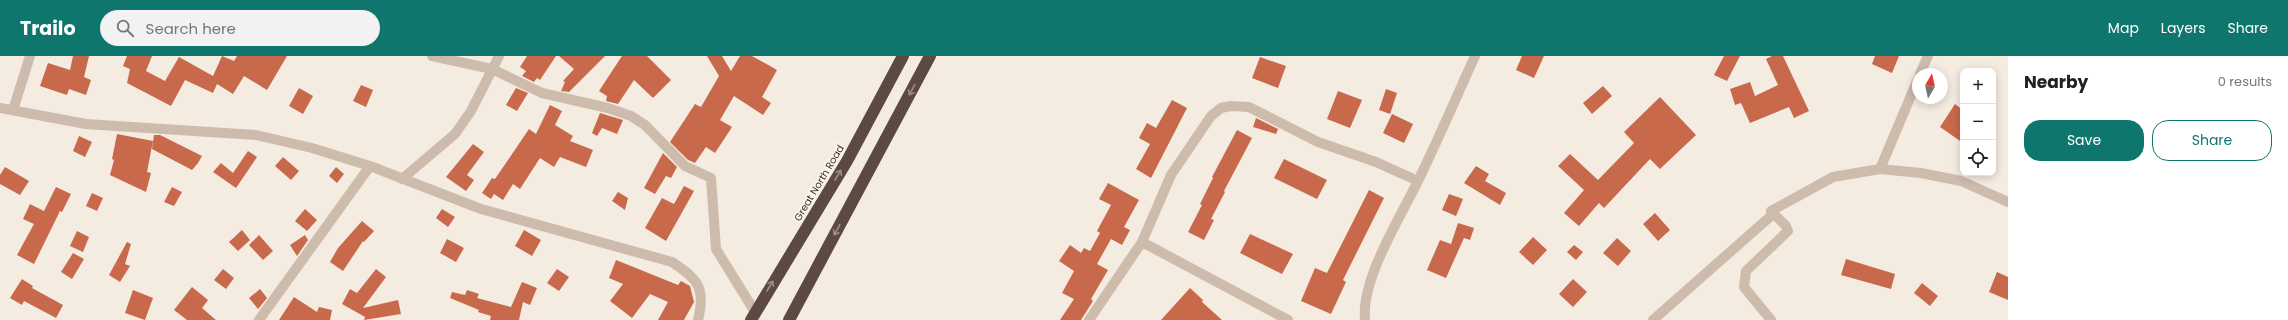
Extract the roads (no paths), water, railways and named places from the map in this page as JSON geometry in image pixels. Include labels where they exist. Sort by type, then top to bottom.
[{"type":"highway","name":"Great North Road","points":[[753,316],[847,161],[903,56]]},
{"type":"highway","points":[[789,320],[930,56]]},
{"type":"street","points":[[13,110],[30,56]]},
{"type":"street","points":[[432,56],[492,69],[542,92],[608,108],[631,116],[645,125],[685,166],[711,178],[716,249],[753,316]]},
{"type":"street","points":[[402,179],[455,134],[471,111],[499,56]]},
{"type":"street","points":[[1365,320],[1366,294],[1386,245],[1418,181],[1475,56]]},
{"type":"street","points":[[1923,68],[1928,56]]},
{"type":"street","points":[[1880,169],[1912,93]]},
{"type":"street","points":[[1090,320],[1142,242],[1171,175],[1190,144],[1211,116],[1221,108],[1231,106],[1250,107],[1318,142],[1376,162],[1418,181]]},
{"type":"street","points":[[0,108],[86,124],[256,135],[312,148],[370,166],[480,209],[672,262],[688,273],[701,287],[702,305],[698,320]]},
{"type":"street","points":[[258,320],[370,166]]},
{"type":"street","points":[[1771,211],[1833,177],[1880,169],[1922,173],[1961,181],[2008,202]]},
{"type":"street","points":[[1654,320],[1772,215],[1771,211]]},
{"type":"street","points":[[1770,320],[1744,287],[1746,271],[1788,231],[1786,226],[1771,211]]},
{"type":"street","points":[[1142,242],[1288,320]]}]
